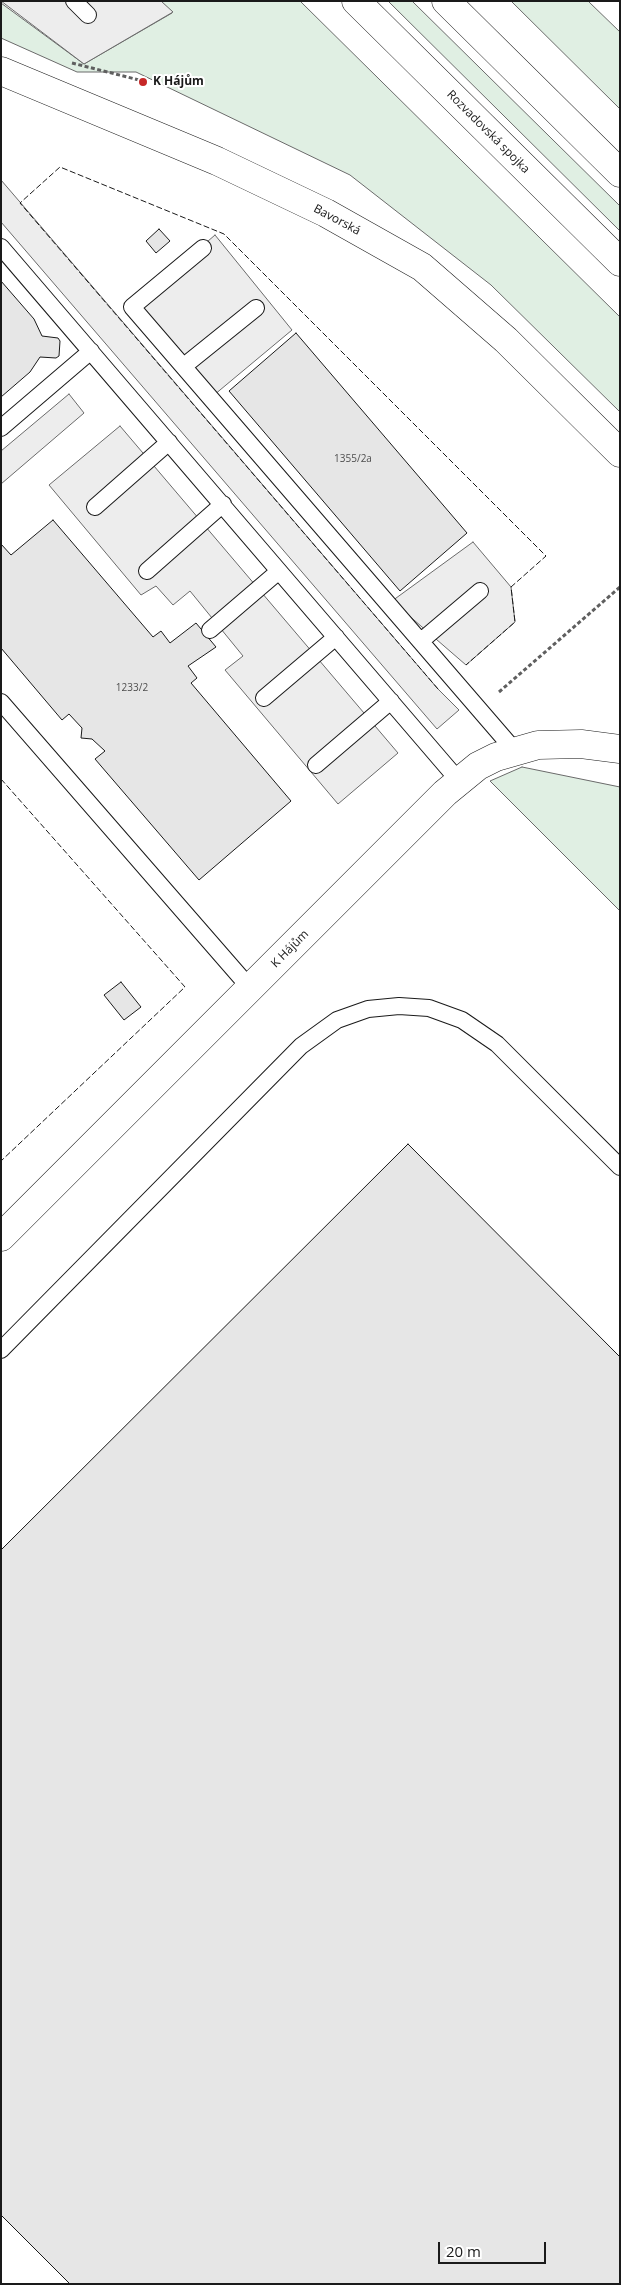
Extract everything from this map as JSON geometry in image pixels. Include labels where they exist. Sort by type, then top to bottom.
[{"type":"main road","name":"Rozvadovská spojka","points":[[356,1],[620,262]]},
{"type":"main road","points":[[446,1],[620,173]]},
{"type":"main road","name":"Bavorská","points":[[9,79],[217,161],[326,213],[422,267],[506,340],[620,452]]},
{"type":"main road","name":"K Hájům","points":[[1,1237],[459,781],[478,766],[515,751],[538,745],[559,743],[620,749]]},
{"type":"lane","points":[[74,1],[88,15]]},
{"type":"lane","points":[[1,247],[459,781]]},
{"type":"lane","points":[[204,248],[132,307],[515,751]]},
{"type":"lane","points":[[184,366],[256,308]]},
{"type":"lane","points":[[1,428],[91,351]]},
{"type":"lane","points":[[95,507],[169,442]]},
{"type":"lane","points":[[147,571],[223,504]]},
{"type":"lane","points":[[210,630],[279,571]]},
{"type":"lane","points":[[421,641],[480,591]]},
{"type":"lane","points":[[264,698],[336,637]]},
{"type":"lane","points":[[316,765],[391,701]]},
{"type":"lane","points":[[1,702],[250,988]]},
{"type":"lane","points":[[1,1350],[301,1046],[337,1020],[368,1009],[399,1006],[428,1008],[462,1020],[497,1044],[620,1167]]},
{"type":"path","points":[[63,61],[146,82]]},
{"type":"path","points":[[485,716],[486,703],[620,587]]},
{"type":"green space","points":[[161,1],[300,1],[620,317],[620,412],[491,285],[350,175],[136,72],[77,72],[1,38],[1,3],[84,64],[172,13]]},
{"type":"green space","points":[[388,1],[412,1],[620,206],[620,231]]},
{"type":"green space","points":[[511,1],[588,1],[620,32],[620,109]]},
{"type":"green space","points":[[522,767],[620,787],[620,911],[490,781]]},
{"type":"shaded area","points":[[1,1],[161,1],[173,12],[84,64]]},
{"type":"shaded area","points":[[1,180],[438,689],[459,710],[437,729],[1,222]]},
{"type":"shaded area","points":[[215,235],[292,330],[214,395],[137,303]]},
{"type":"shaded area","points":[[69,394],[84,413],[1,484],[1,451]]},
{"type":"shaded area","points":[[120,426],[398,753],[338,804],[225,670],[243,656],[190,591],[173,605],[156,586],[141,595],[49,485]]},
{"type":"shaded area","points":[[473,542],[511,587],[515,622],[466,665],[392,601]]},
{"type":"building","points":[[159,229],[170,241],[156,253],[146,241]]},
{"type":"building","points":[[1,281],[34,319],[42,336],[58,338],[60,341],[59,356],[56,358],[40,357],[30,372],[1,397]]},
{"type":"building","points":[[296,333],[467,533],[400,591],[229,391]]},
{"type":"building","points":[[53,520],[153,637],[161,631],[170,643],[196,623],[216,647],[188,666],[197,678],[191,683],[291,801],[199,880],[95,759],[105,751],[92,739],[81,738],[82,728],[69,714],[62,720],[1,648],[1,544],[11,555]]},
{"type":"building","points":[[121,982],[141,1007],[124,1020],[104,995]]},
{"type":"building","points":[[408,1144],[620,1357],[620,2284],[70,2284],[1,2215],[1,1550]]},
{"type":"fence","points":[[438,689],[20,203],[60,167],[224,234],[546,556],[511,587],[515,622],[466,665]]},
{"type":"fence","points":[[1,779],[185,987],[1,1161]]},
{"type":"place","name":"K Hájům","points":[[143,82]]}]
